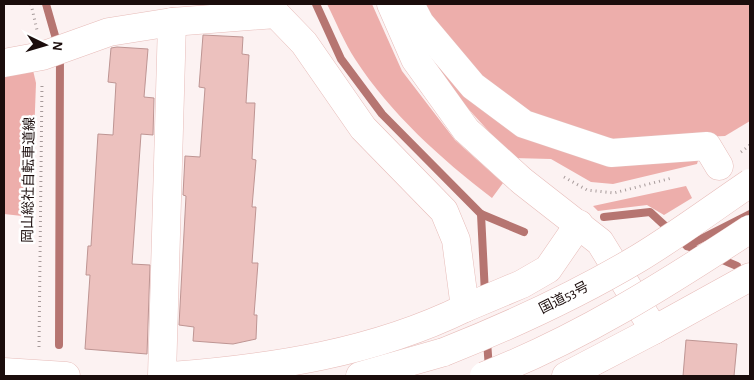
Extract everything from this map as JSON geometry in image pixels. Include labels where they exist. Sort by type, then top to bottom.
[{"type":"main road","points":[[391,4],[415,59],[466,130],[522,181],[600,242],[654,330]]},
{"type":"main road","points":[[410,4],[420,23],[473,86],[524,124],[611,152],[707,146],[719,166]]},
{"type":"main road","points":[[4,63],[54,52],[109,32],[172,22],[276,14],[304,43],[363,128],[444,211],[478,302]]},
{"type":"main road","points":[[162,376],[172,22]]},
{"type":"main road","name":"国道53号","points":[[360,376],[444,352],[508,326],[574,294],[640,257],[750,183]]},
{"type":"main road","points":[[171,376],[226,372],[338,353],[417,329],[548,268],[560,254],[579,224]]},
{"type":"main road","points":[[484,376],[524,361],[593,326],[667,283],[750,229]]},
{"type":"main road","points":[[566,376],[750,277]]},
{"type":"main road","points":[[4,372],[66,376]]},
{"type":"path","name":"岡山総社自転車道線","points":[[31,4],[54,52],[39,357]]},
{"type":"shaded area","points":[[327,4],[372,4],[402,71],[455,140],[503,183],[492,198],[435,151],[384,98],[351,52]]},
{"type":"shaded area","points":[[419,4],[750,4],[750,121],[725,136],[611,141],[528,114],[480,77]]},
{"type":"shaded area","points":[[419,45],[518,131],[699,157],[697,164],[613,184],[591,182],[551,159],[513,158],[453,92]]},
{"type":"shaded area","points":[[32,66],[36,83],[31,217],[4,214],[4,72]]},
{"type":"shaded area","points":[[686,186],[692,198],[664,215],[647,205],[598,211],[593,206]]},
{"type":"building","points":[[203,35],[243,37],[242,54],[249,55],[246,103],[255,103],[252,159],[256,160],[252,207],[256,207],[252,263],[258,263],[254,315],[257,315],[256,339],[233,344],[193,341],[194,327],[179,325],[186,196],[183,195],[185,156],[200,157],[205,88],[199,87]]},
{"type":"building","points":[[111,48],[148,49],[144,97],[154,98],[153,135],[141,134],[132,264],[150,265],[147,354],[85,349],[90,275],[86,275],[88,246],[91,246],[98,134],[113,135],[116,83],[108,82]]},
{"type":"building","points":[[686,340],[737,344],[734,376],[683,376]]},
{"type":"waterway","points":[[46,4],[60,53],[59,345]]},
{"type":"waterway","points":[[316,4],[341,59],[382,114],[481,214],[524,232]]},
{"type":"waterway","points":[[604,217],[650,212],[687,246],[703,252]]},
{"type":"waterway","points":[[481,214],[485,294]]},
{"type":"waterway","points":[[687,246],[750,214]]},
{"type":"waterway","points":[[718,258],[737,266]]},
{"type":"waterway","points":[[487,341],[489,369]]}]
